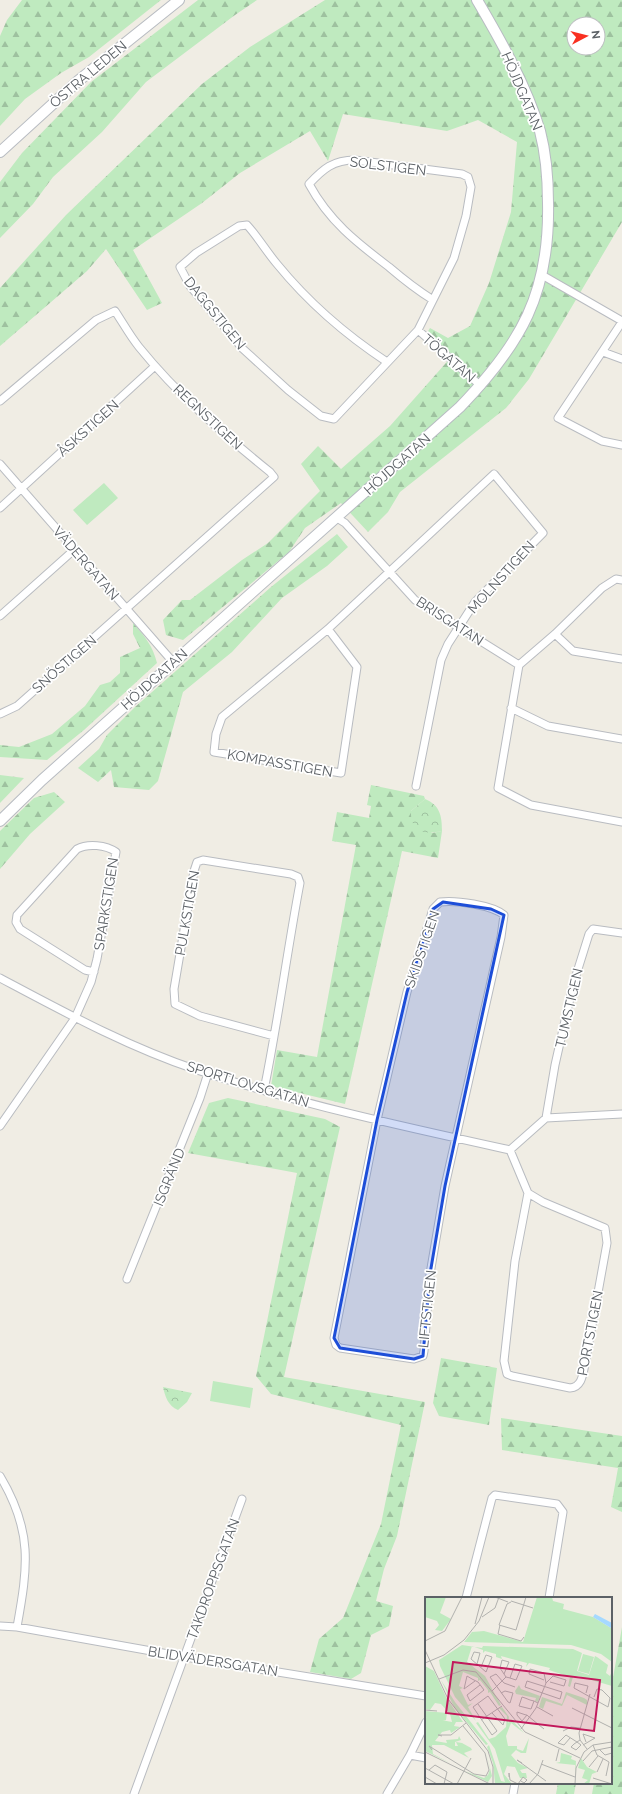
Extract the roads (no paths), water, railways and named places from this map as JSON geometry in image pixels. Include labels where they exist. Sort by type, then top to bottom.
[{"type":"street","name":"ÖSTRA LEDEN","points":[[0,152],[78,81],[179,0]]},
{"type":"street","name":"HÖJDGATAN","points":[[0,821],[42,780],[173,662],[337,518],[460,407],[481,386],[509,349],[525,323],[535,300],[542,275],[547,247],[548,215],[545,163],[540,133],[521,83],[477,0]]},
{"type":"street","name":"SOLSTIGEN","points":[[418,330],[433,300],[454,258],[461,236],[471,187],[468,177],[462,174],[344,160],[334,163],[316,176],[309,184],[321,205],[336,224],[364,248],[433,300]]},
{"type":"street","name":"DAGGSTIGEN","points":[[388,362],[339,327],[299,289],[276,263],[247,225],[239,226],[196,253],[180,267],[190,286],[243,349],[288,390],[321,416],[334,420],[418,330]]},
{"type":"street","points":[[542,275],[622,322],[558,418],[602,441],[622,445]]},
{"type":"street","name":"REGNSTIGEN","points":[[0,401],[96,320],[115,312],[138,346],[192,405],[226,437],[270,472],[274,477],[126,609]]},
{"type":"street","name":"TÖGATAN","points":[[418,330],[481,386]]},
{"type":"street","points":[[603,352],[622,359]]},
{"type":"street","name":"ÅSKSTIGEN","points":[[0,508],[155,366]]},
{"type":"street","name":"VÄDERGATAN","points":[[0,464],[173,662]]},
{"type":"street","name":"MOLNSTIGEN","points":[[389,571],[494,474],[542,533],[475,602],[448,644],[441,660],[416,786]]},
{"type":"street","name":"BRISGATAN","points":[[337,518],[345,523],[415,600],[519,665]]},
{"type":"street","points":[[0,616],[75,549]]},
{"type":"street","name":"KOMPASSTIGEN","points":[[328,629],[357,667],[341,773],[214,752],[216,734],[222,717],[328,629],[389,571]]},
{"type":"street","points":[[622,580],[616,579],[602,588],[555,634],[519,665],[498,788],[531,805],[622,822]]},
{"type":"street","name":"SNÖSTIGEN","points":[[0,714],[17,706],[126,609]]},
{"type":"street","points":[[555,634],[573,651],[622,659]]},
{"type":"street","points":[[511,708],[548,726],[622,739]]},
{"type":"street","name":"SPARKSTIGEN","points":[[0,1126],[75,1018],[94,972],[116,852],[110,848],[84,845],[77,849],[17,915],[16,922],[20,929],[85,970],[94,972]]},
{"type":"street","name":"PULKSTIGEN","points":[[264,1090],[274,1036],[300,883],[298,877],[290,874],[203,860],[197,862],[194,871],[174,989],[175,1004],[200,1016],[274,1036]]},
{"type":"street","name":"SKIDSTIGEN","points":[[377,1120],[407,992],[432,909],[440,902],[443,902],[491,909],[504,916],[503,925],[456,1138]]},
{"type":"street","name":"TUMSTIGEN","points":[[546,1118],[555,1065],[573,986],[589,934],[593,929],[622,933]]},
{"type":"street","name":"SPORTLOVSGATAN","points":[[0,978],[75,1018],[125,1042],[208,1074],[331,1110],[510,1150]]},
{"type":"street","name":"ISGRÄND","points":[[127,1279],[200,1098],[208,1074]]},
{"type":"street","points":[[528,1193],[510,1150],[546,1118],[622,1114]]},
{"type":"street","name":"LIFTSTIGEN","points":[[377,1120],[334,1338],[336,1345],[340,1348],[414,1359],[422,1356],[424,1351],[430,1274],[445,1186],[456,1138]]},
{"type":"street","name":"PORTSTIGEN","points":[[528,1193],[543,1202],[605,1228],[607,1244],[585,1364],[579,1384],[575,1388],[512,1376],[507,1374],[505,1369],[504,1361],[515,1261],[528,1193]]},
{"type":"street","points":[[0,1476],[18,1514],[27,1556],[25,1583],[17,1627]]},
{"type":"street","points":[[466,1597],[494,1495],[558,1504],[563,1512],[549,1597]]},
{"type":"street","name":"TAKDROPPSGATAN","points":[[134,1794],[242,1499]]},
{"type":"street","name":"BLIDVÄDERSGATAN","points":[[0,1626],[17,1627],[184,1657],[425,1696]]},
{"type":"street","points":[[387,1794],[410,1755],[425,1724]]},
{"type":"street","points":[[410,1755],[425,1758]]},
{"type":"street","points":[[513,1794],[516,1784]]}]
